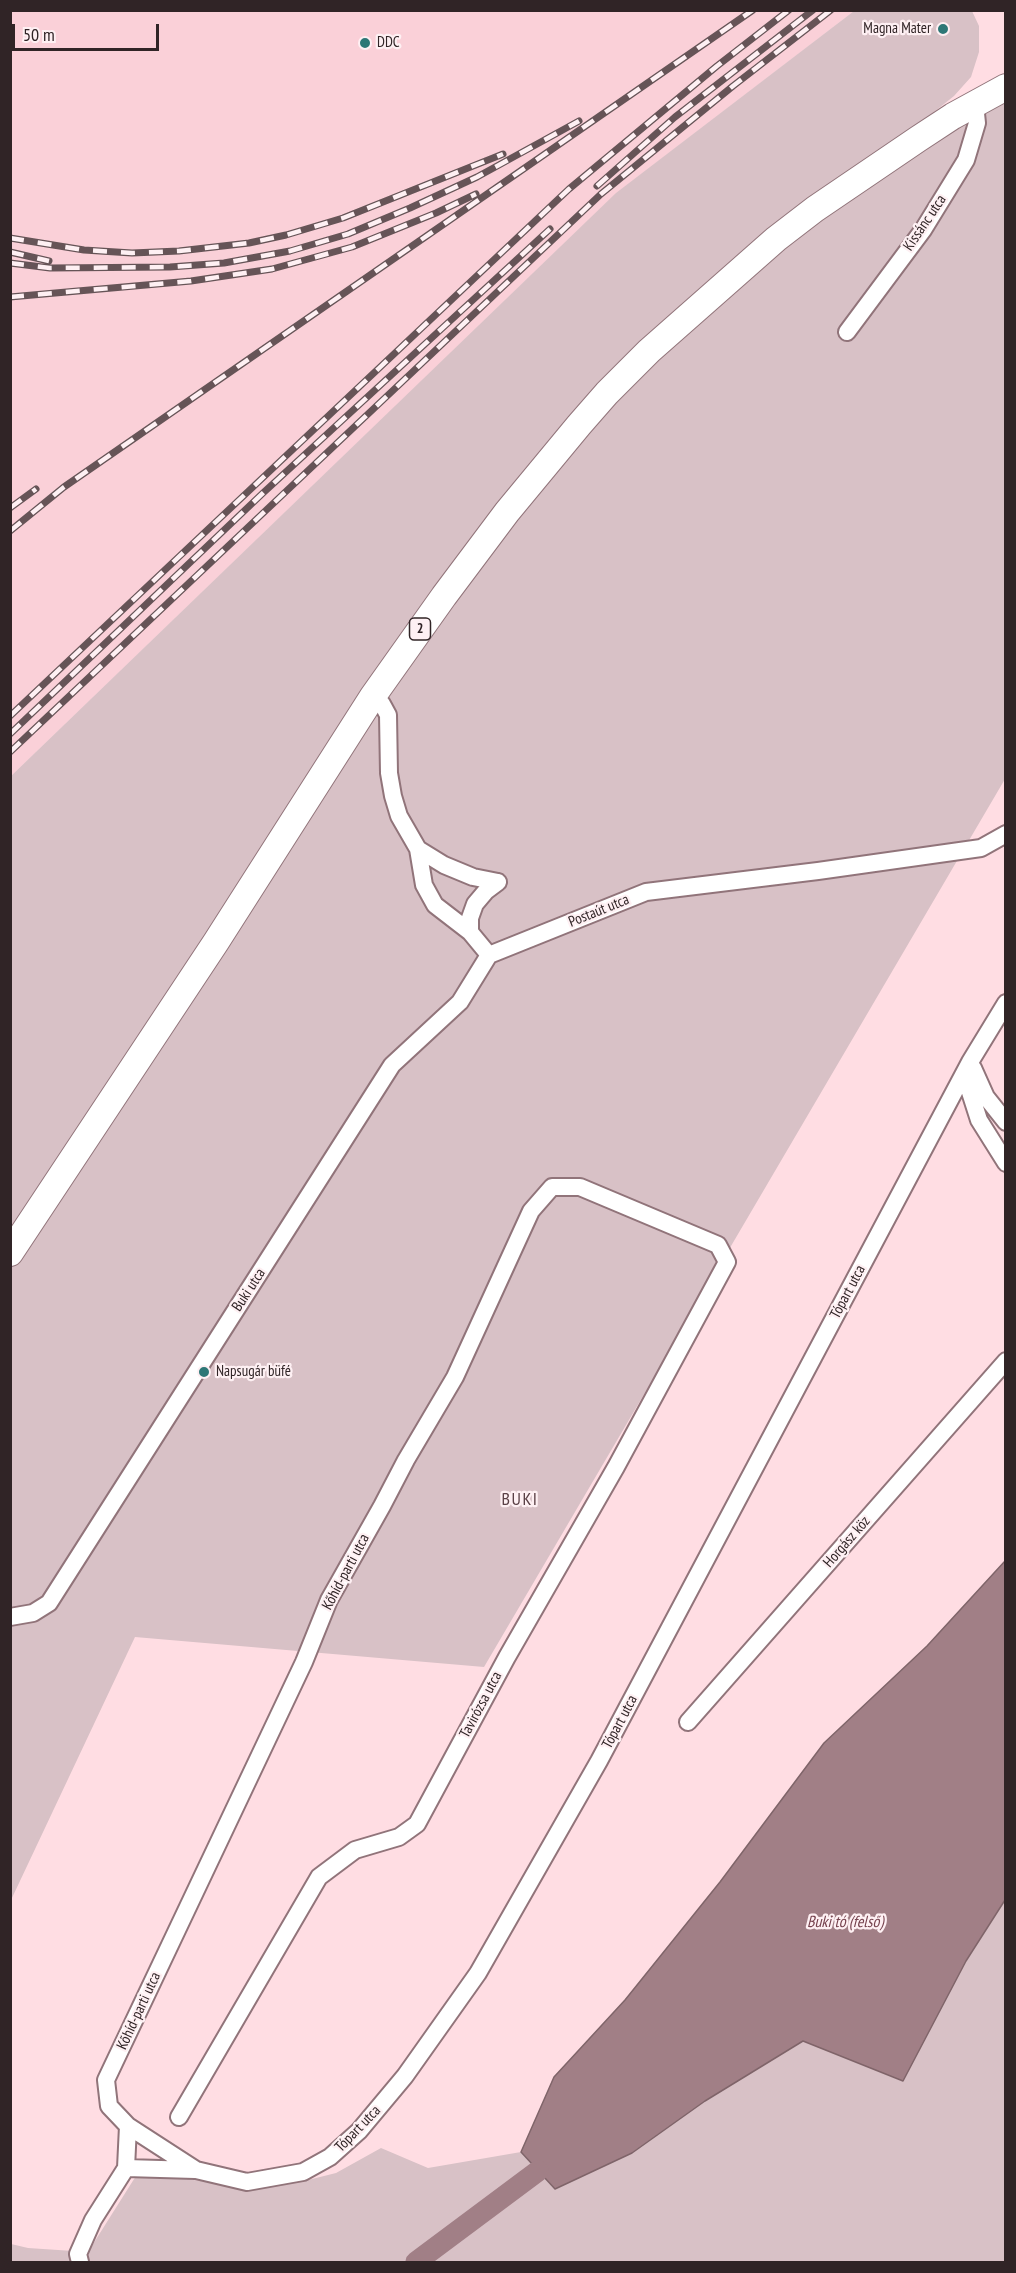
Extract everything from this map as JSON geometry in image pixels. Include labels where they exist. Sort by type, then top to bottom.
[{"type":"main road","name":"2","points":[[10,1253],[216,942],[373,696],[507,512],[607,393],[649,351],[776,239],[807,215],[918,139],[1005,87]]},
{"type":"street","name":"Kissánc utca","points":[[848,332],[923,230],[966,160],[977,123],[975,104]]},
{"type":"street","points":[[373,696],[382,704],[388,715],[389,773],[393,796],[399,816],[418,849],[424,885],[435,905],[470,932],[489,955]]},
{"type":"street","name":"Postaút utca","points":[[489,955],[646,892],[818,872],[981,848],[1005,834]]},
{"type":"street","points":[[418,849],[444,865],[463,873],[498,882],[474,904],[470,918],[470,932]]},
{"type":"street","name":"Buki utca","points":[[10,1617],[33,1613],[49,1603],[392,1065],[460,1002],[489,955]]},
{"type":"street","name":"Tópart utca","points":[[128,2126],[196,2170],[247,2182],[303,2172],[330,2157],[359,2131],[405,2076],[478,1973],[599,1761],[970,1062],[1005,1003]]},
{"type":"street","points":[[970,1062],[986,1097],[1005,1122]]},
{"type":"street","points":[[970,1062],[970,1092],[979,1120],[1005,1163]]},
{"type":"street","name":"Kőhíd-parti utca","points":[[128,2126],[108,2106],[106,2080],[304,1662],[329,1600],[406,1460],[455,1377],[531,1211],[552,1187],[580,1187],[718,1245]]},
{"type":"street","name":"Tavirózsa utca","points":[[179,2117],[319,1877],[356,1850],[399,1837],[417,1824],[507,1657],[616,1467],[727,1262],[718,1245]]},
{"type":"street","name":"Horgász köz","points":[[688,1722],[1005,1361]]},
{"type":"street","points":[[80,2262],[78,2254],[93,2220],[126,2168],[128,2126]]},
{"type":"street","points":[[126,2168],[196,2170]]},
{"type":"shaded area","points":[[11,11],[854,11],[616,194],[11,776]]},
{"type":"shaded area","points":[[854,11],[972,11],[979,26],[979,52],[971,77],[954,96],[934,112],[948,132],[1005,102],[1005,779],[484,1667],[135,1637],[11,1900],[11,776],[616,193]]},
{"type":"shaded area","points":[[1005,1900],[1005,2262],[11,2262],[11,2244],[28,2248],[88,2252],[141,2168],[193,2180],[245,2184],[300,2182],[336,2173],[381,2148],[428,2168],[521,2152],[555,2189],[632,2153],[705,2101],[803,2041],[902,2081],[966,1961]]},
{"type":"water","name":"Buki tó (felső)","points":[[1005,1561],[1005,1900],[966,1961],[903,2081],[803,2041],[705,2101],[632,2153],[555,2189],[521,2152],[554,2077],[625,2000],[720,1882],[824,1743],[927,1646]]},
{"type":"waterway","points":[[416,2262],[538,2171]]},
{"type":"railway","points":[[10,531],[64,487],[753,10]]},
{"type":"railway","points":[[10,716],[569,189],[717,66],[789,10]]},
{"type":"railway","points":[[597,186],[675,117],[813,10]]},
{"type":"railway","points":[[10,752],[601,194],[733,86],[831,10]]},
{"type":"railway","points":[[10,263],[50,268],[170,267],[224,263],[290,251],[348,234],[410,208],[477,177],[579,121]]},
{"type":"railway","points":[[10,238],[84,250],[132,253],[179,251],[249,243],[343,218],[503,154]]},
{"type":"railway","points":[[10,297],[191,281],[272,269],[352,247],[476,194]]},
{"type":"railway","points":[[10,734],[263,493],[550,229]]},
{"type":"railway","points":[[10,252],[49,261]]},
{"type":"railway","points":[[10,508],[36,489]]},
{"type":"place","name":"Magna Mater","points":[[943,29]]},
{"type":"place","name":"DDC","points":[[365,43]]},
{"type":"place","name":"Napsugár büfé","points":[[204,1372]]},
{"type":"district","name":"BUKI","points":[[520,1500]]}]
